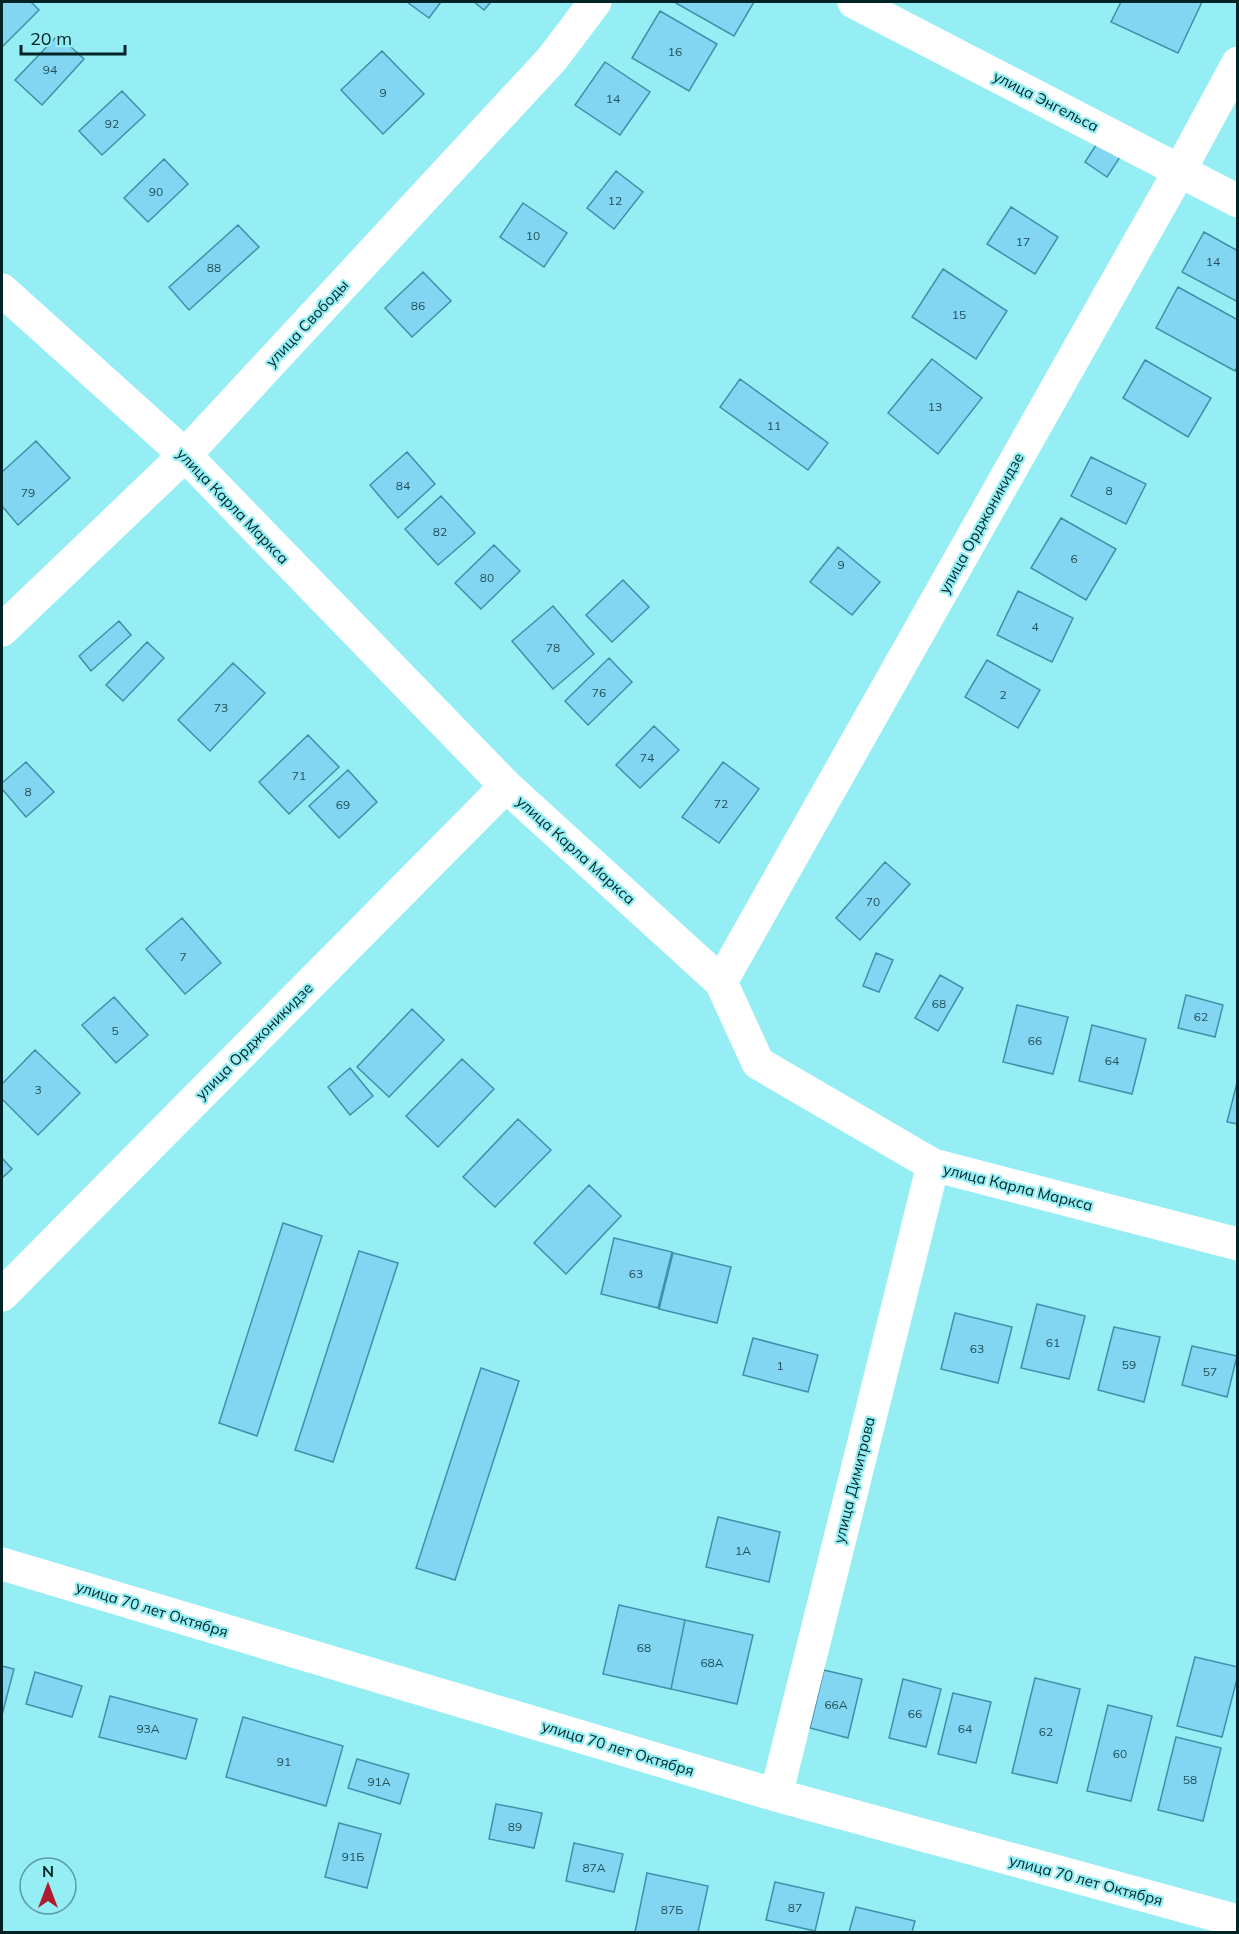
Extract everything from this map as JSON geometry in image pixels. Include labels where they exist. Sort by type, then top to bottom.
[{"type":"street","name":"улица Свободы","points":[[2,630],[184,455],[552,59],[595,2]]},
{"type":"street","name":"улица Энгельса","points":[[854,2],[1238,201]]},
{"type":"street","name":"улица Орджоникидзе","points":[[722,982],[1180,170],[1238,63]]},
{"type":"street","name":"улица Карла Маркса","points":[[2,290],[184,455],[506,786],[722,982],[758,1063],[933,1165],[1238,1244]]},
{"type":"street","name":"улица Орджоникидзе","points":[[2,1295],[506,786]]},
{"type":"street","name":"улица Димитрова","points":[[776,1795],[933,1165]]},
{"type":"street","name":"улица 70 лет Октября","points":[[2,1564],[776,1795],[1238,1921]]},
{"type":"building","points":[[2,2],[31,2],[39,10],[2,47]]},
{"type":"building","points":[[407,2],[441,2],[429,18]]},
{"type":"building","points":[[474,2],[491,2],[484,10]]},
{"type":"building","points":[[674,2],[754,2],[734,36]]},
{"type":"building","points":[[1121,2],[1202,2],[1178,53],[1111,22]]},
{"type":"building","points":[[660,11],[717,44],[689,91],[632,58]]},
{"type":"building","points":[[58,35],[84,59],[42,105],[15,80]]},
{"type":"building","points":[[382,51],[424,94],[383,134],[341,90]]},
{"type":"building","points":[[605,62],[650,92],[620,135],[575,105]]},
{"type":"building","points":[[122,91],[145,115],[102,155],[79,131]]},
{"type":"building","points":[[1098,142],[1120,157],[1107,177],[1085,162]]},
{"type":"building","points":[[164,159],[188,184],[148,222],[124,198]]},
{"type":"building","points":[[616,171],[643,192],[614,229],[587,208]]},
{"type":"building","points":[[523,203],[567,233],[544,267],[500,237]]},
{"type":"building","points":[[1011,207],[1058,237],[1035,274],[987,244]]},
{"type":"building","points":[[238,225],[259,247],[189,310],[169,287]]},
{"type":"building","points":[[1204,232],[1238,251],[1238,302],[1182,272]]},
{"type":"building","points":[[943,269],[1007,311],[976,359],[912,317]]},
{"type":"building","points":[[423,272],[451,301],[412,337],[385,308]]},
{"type":"building","points":[[1178,287],[1238,320],[1238,366],[1235,371],[1156,328]]},
{"type":"building","points":[[932,359],[982,398],[938,454],[888,413]]},
{"type":"building","points":[[1145,360],[1211,398],[1188,437],[1123,398]]},
{"type":"building","points":[[740,379],[828,443],[808,470],[720,407]]},
{"type":"building","points":[[36,441],[70,478],[18,525],[2,506],[2,472]]},
{"type":"building","points":[[407,452],[435,484],[398,518],[370,485]]},
{"type":"building","points":[[1091,457],[1146,484],[1126,524],[1071,496]]},
{"type":"building","points":[[441,496],[475,533],[438,565],[405,529]]},
{"type":"building","points":[[1061,518],[1116,549],[1086,600],[1031,568]]},
{"type":"building","points":[[494,545],[520,571],[481,609],[455,583]]},
{"type":"building","points":[[838,547],[880,582],[852,615],[810,582]]},
{"type":"building","points":[[623,580],[649,607],[612,642],[586,615]]},
{"type":"building","points":[[1018,591],[1073,618],[1052,662],[997,635]]},
{"type":"building","points":[[553,606],[594,654],[553,689],[512,641]]},
{"type":"building","points":[[119,621],[131,635],[91,671],[79,656]]},
{"type":"building","points":[[147,642],[164,658],[123,701],[106,685]]},
{"type":"building","points":[[609,658],[632,682],[588,725],[565,701]]},
{"type":"building","points":[[987,660],[1040,690],[1018,728],[965,697]]},
{"type":"building","points":[[233,663],[265,693],[210,751],[178,720]]},
{"type":"building","points":[[654,726],[679,750],[640,788],[616,765]]},
{"type":"building","points":[[308,735],[339,767],[289,814],[259,782]]},
{"type":"building","points":[[26,762],[54,792],[26,817],[2,789],[2,783]]},
{"type":"building","points":[[723,762],[759,789],[719,843],[682,817]]},
{"type":"building","points":[[348,770],[377,802],[339,838],[309,806]]},
{"type":"building","points":[[885,862],[910,884],[860,940],[836,918]]},
{"type":"building","points":[[182,918],[221,963],[185,994],[146,949]]},
{"type":"building","points":[[876,953],[893,960],[879,992],[863,986]]},
{"type":"building","points":[[940,975],[963,988],[938,1031],[915,1018]]},
{"type":"building","points":[[1186,995],[1223,1005],[1215,1037],[1178,1028]]},
{"type":"building","points":[[114,997],[148,1035],[116,1063],[82,1025]]},
{"type":"building","points":[[1017,1005],[1068,1017],[1053,1074],[1003,1062]]},
{"type":"building","points":[[412,1009],[444,1040],[389,1097],[357,1067]]},
{"type":"building","points":[[1092,1025],[1146,1039],[1132,1094],[1079,1081]]},
{"type":"building","points":[[35,1050],[80,1093],[38,1135],[2,1099],[2,1084]]},
{"type":"building","points":[[462,1059],[494,1089],[438,1147],[406,1116]]},
{"type":"building","points":[[350,1068],[373,1096],[350,1115],[328,1087]]},
{"type":"building","points":[[1238,1079],[1238,1124],[1227,1122]]},
{"type":"building","points":[[518,1119],[551,1150],[495,1207],[463,1177]]},
{"type":"building","points":[[2,1158],[12,1169],[2,1178]]},
{"type":"building","points":[[589,1185],[621,1216],[566,1274],[534,1243]]},
{"type":"building","points":[[283,1223],[322,1236],[257,1436],[219,1423]]},
{"type":"building","points":[[614,1238],[672,1252],[658,1308],[601,1294]]},
{"type":"building","points":[[359,1251],[398,1263],[333,1462],[295,1450]]},
{"type":"building","points":[[673,1253],[731,1267],[717,1323],[659,1309]]},
{"type":"building","points":[[1037,1304],[1085,1316],[1069,1379],[1021,1368]]},
{"type":"building","points":[[955,1313],[1012,1327],[998,1383],[941,1369]]},
{"type":"building","points":[[1114,1327],[1160,1337],[1144,1402],[1098,1390]]},
{"type":"building","points":[[753,1338],[818,1355],[808,1392],[743,1375]]},
{"type":"building","points":[[1192,1346],[1237,1356],[1227,1397],[1182,1385]]},
{"type":"building","points":[[481,1368],[519,1381],[455,1580],[416,1568]]},
{"type":"building","points":[[718,1517],[780,1532],[769,1582],[706,1567]]},
{"type":"building","points":[[619,1605],[685,1620],[671,1689],[603,1674]]},
{"type":"building","points":[[685,1620],[753,1635],[737,1704],[671,1689]]},
{"type":"building","points":[[1195,1657],[1238,1667],[1222,1737],[1177,1726]]},
{"type":"building","points":[[2,1666],[14,1669],[2,1715]]},
{"type":"building","points":[[824,1670],[862,1679],[848,1738],[810,1728]]},
{"type":"building","points":[[35,1672],[82,1686],[72,1717],[26,1704]]},
{"type":"building","points":[[1035,1678],[1080,1689],[1057,1783],[1012,1773]]},
{"type":"building","points":[[903,1679],[941,1689],[926,1747],[889,1738]]},
{"type":"building","points":[[953,1693],[991,1702],[976,1763],[938,1754]]},
{"type":"building","points":[[110,1696],[197,1719],[186,1759],[99,1737]]},
{"type":"building","points":[[1108,1705],[1152,1716],[1131,1801],[1087,1791]]},
{"type":"building","points":[[243,1717],[343,1746],[326,1806],[226,1777]]},
{"type":"building","points":[[1176,1737],[1221,1748],[1203,1821],[1158,1810]]},
{"type":"building","points":[[357,1759],[409,1774],[400,1804],[348,1788]]},
{"type":"building","points":[[496,1804],[542,1813],[534,1848],[489,1839]]},
{"type":"building","points":[[339,1823],[381,1834],[367,1888],[325,1877]]},
{"type":"building","points":[[574,1843],[623,1854],[614,1892],[566,1881]]},
{"type":"building","points":[[647,1873],[708,1886],[698,1932],[635,1932]]},
{"type":"building","points":[[775,1882],[824,1893],[815,1931],[766,1920]]},
{"type":"building","points":[[856,1907],[915,1921],[912,1932],[849,1932]]}]
